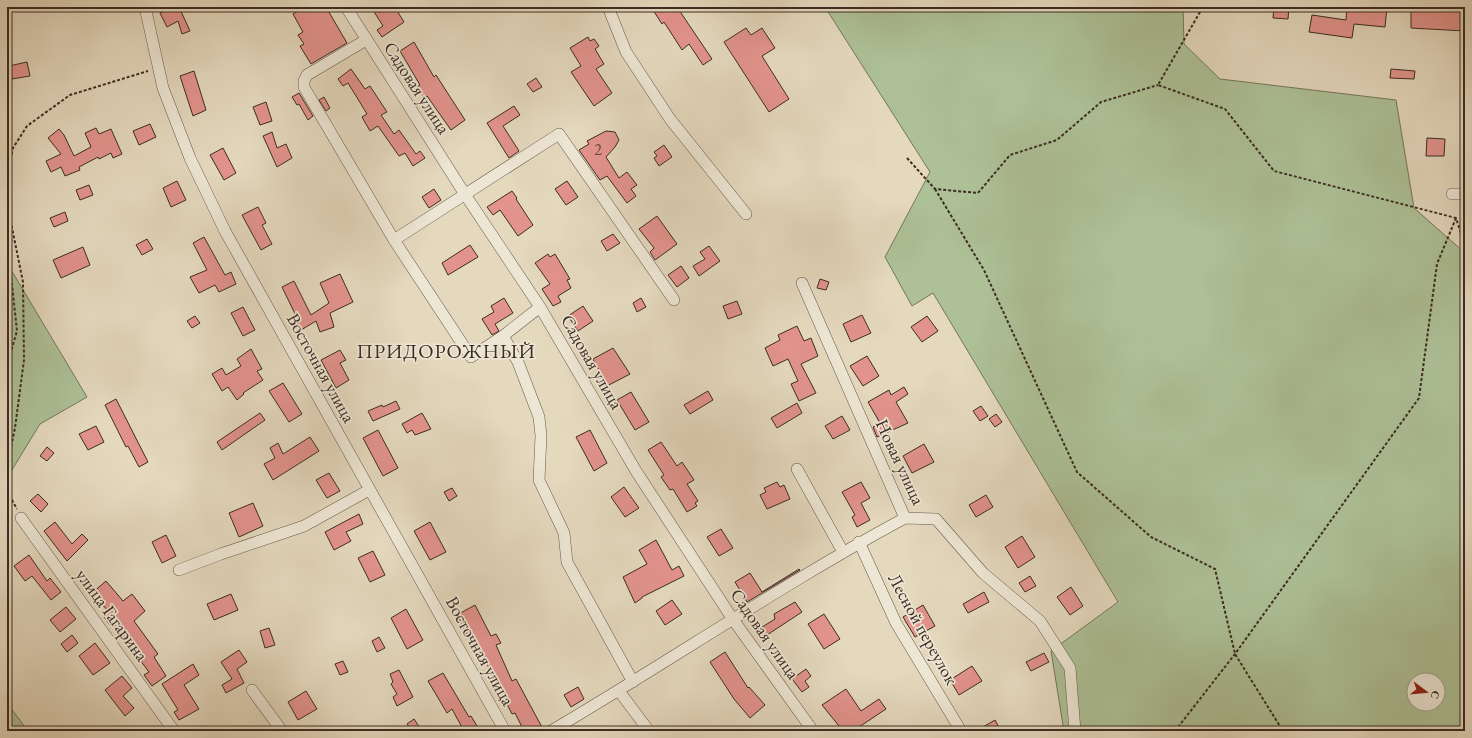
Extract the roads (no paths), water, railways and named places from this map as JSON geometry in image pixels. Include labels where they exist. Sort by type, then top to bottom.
[{"type":"street","name":"Восточная улица","points":[[145,7],[157,68],[163,88],[190,158],[225,231],[505,731]]},
{"type":"street","name":"Садовая улица","points":[[346,7],[466,196],[540,307],[636,471],[732,618],[813,731]]},
{"type":"street","points":[[608,7],[626,52],[670,119],[746,214]]},
{"type":"street","points":[[366,40],[307,75],[304,81],[304,87],[394,240],[471,356],[503,336],[540,307]]},
{"type":"street","points":[[394,240],[466,196],[559,134],[674,300]]},
{"type":"street","points":[[1452,194],[1465,194]]},
{"type":"street","name":"Новая улица","points":[[802,283],[905,518],[936,520],[983,573],[1040,621],[1070,668],[1075,731]]},
{"type":"street","points":[[503,336],[518,362],[539,417],[541,436],[539,480],[564,533],[567,562],[633,682]]},
{"type":"street","points":[[796,468],[843,552]]},
{"type":"street","points":[[179,570],[304,526],[369,490]]},
{"type":"street","name":"улица Гагарина","points":[[21,518],[174,731]]},
{"type":"street","points":[[552,731],[619,691],[732,618],[860,542],[905,518]]},
{"type":"street","name":"Лесной переулок","points":[[860,542],[896,623],[961,731]]},
{"type":"street","points":[[252,690],[282,731]]},
{"type":"street","points":[[619,691],[649,731]]},
{"type":"district","name":"ПРИДОРОЖНЫЙ","points":[[446,351]]}]
